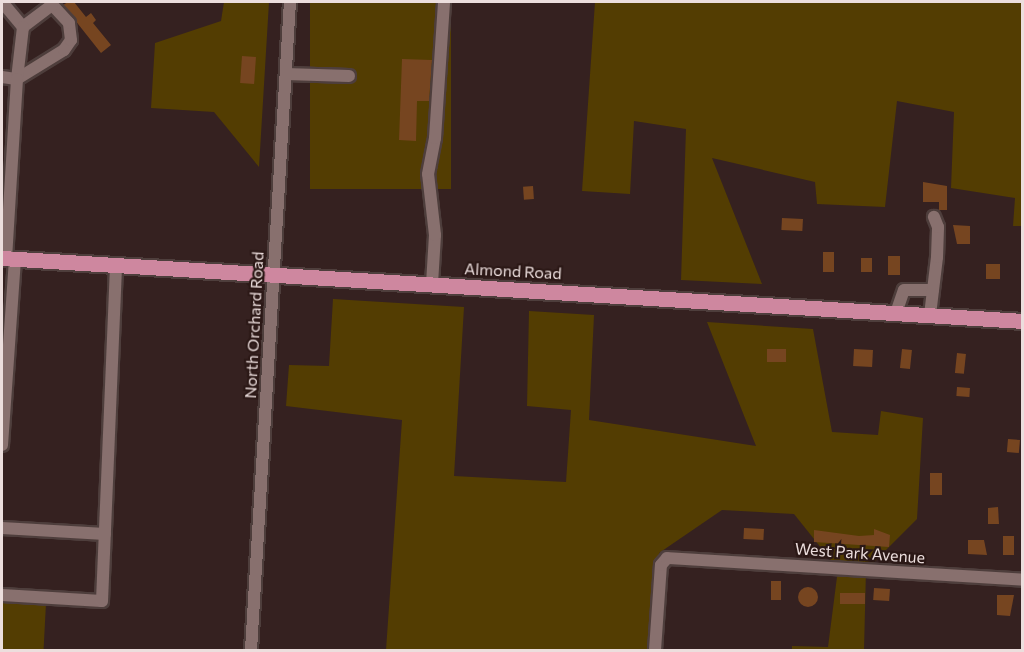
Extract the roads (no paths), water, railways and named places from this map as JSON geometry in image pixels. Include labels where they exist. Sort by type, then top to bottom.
[{"type":"main road","name":"Almond Road","points":[[7,259],[116,268],[432,284],[1023,321]]},
{"type":"street","points":[[2,2],[23,27]]},
{"type":"street","name":"North Orchard Road","points":[[251,651],[290,2]]},
{"type":"street","points":[[432,284],[435,235],[428,174],[435,138],[444,2]]},
{"type":"street","points":[[2,77],[17,80],[64,50],[71,40],[69,23],[54,3],[23,27],[17,80],[7,149],[7,259],[2,445]]},
{"type":"street","points":[[286,74],[349,76]]},
{"type":"street","points":[[930,315],[938,227],[934,217]]},
{"type":"street","points":[[2,595],[102,601],[116,268]]},
{"type":"street","points":[[896,313],[904,290],[933,290]]},
{"type":"street","points":[[2,528],[105,534]]},
{"type":"street","name":"West Park Avenue","points":[[655,651],[662,563],[667,558],[1023,580]]}]
